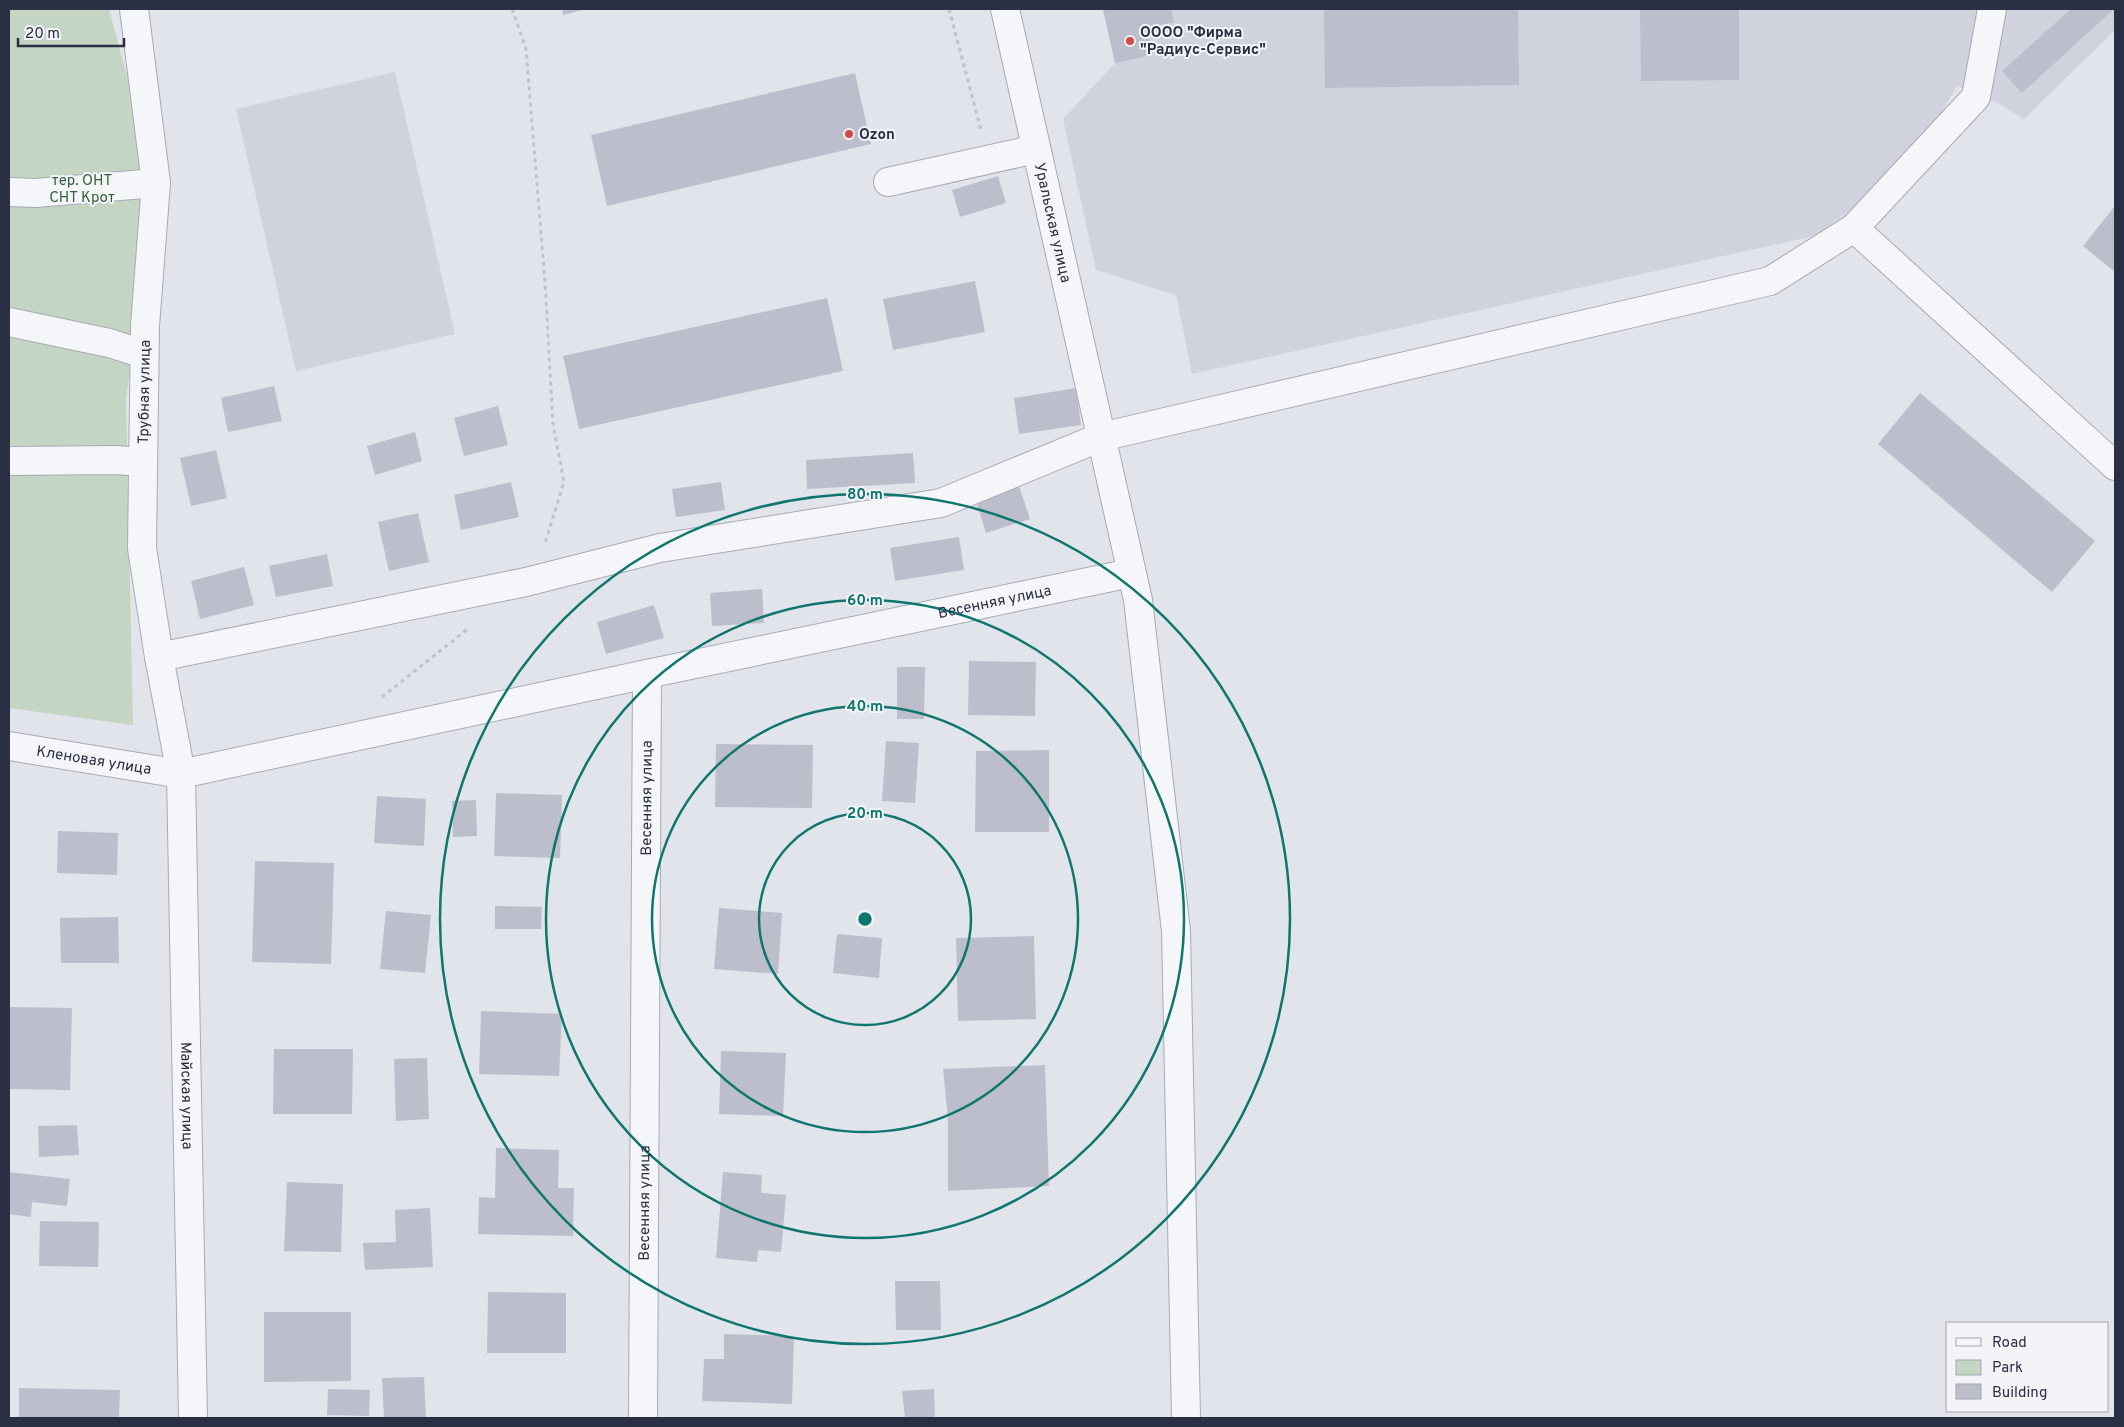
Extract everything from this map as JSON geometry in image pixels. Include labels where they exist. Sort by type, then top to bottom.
[{"type":"street","name":"Трубная улица","points":[[134,9],[156,183],[144,354],[142,548],[159,657],[181,774]]},
{"type":"street","name":"Уральская улица","points":[[1005,9],[1138,600],[1176,931],[1186,1418]]},
{"type":"street","points":[[159,657],[526,582],[660,548],[941,504],[1101,437],[1770,281],[1854,228],[1976,97],[1992,9]]},
{"type":"street","points":[[888,182],[1036,149]]},
{"type":"street","points":[[9,192],[35,193],[156,183]]},
{"type":"street","points":[[1854,228],[2115,466]]},
{"type":"street","points":[[9,322],[109,343],[144,354]]},
{"type":"street","points":[[9,461],[115,460],[143,462]]},
{"type":"street","name":"Весенняя улица","points":[[643,1418],[647,674],[1131,573]]},
{"type":"street","points":[[181,774],[647,674]]},
{"type":"street","name":"Кленовая улица","points":[[9,746],[181,774]]},
{"type":"street","name":"Майская улица","points":[[181,774],[193,1418]]},
{"type":"path","points":[[512,9],[526,49],[545,282],[552,424],[564,482],[544,547],[526,582]]},
{"type":"path","points":[[949,9],[988,159]]},
{"type":"path","points":[[377,701],[474,624]]},
{"type":"shaded area","points":[[1103,9],[2115,9],[2115,30],[2024,119],[1998,103],[1957,86],[1907,170],[1814,236],[1192,374],[1176,295],[1096,270],[1063,119],[1115,63]]},
{"type":"shaded area","points":[[395,72],[455,334],[296,371],[236,109]]},
{"type":"green space","name":"тер. ОНТ СНТ Крот","points":[[9,9],[109,9],[156,183],[126,399],[133,725],[9,708]]},
{"type":"building","points":[[562,9],[586,9],[563,15]]},
{"type":"building","name":"ОООО \"Фирма \"Радиус-Сервис\"","points":[[1103,9],[1171,9],[1174,22],[1147,28],[1152,55],[1115,63]]},
{"type":"building","points":[[1324,9],[1518,9],[1519,85],[1325,88]]},
{"type":"building","points":[[1640,9],[1739,9],[1739,80],[1641,81]]},
{"type":"building","points":[[2071,9],[2114,9],[2022,93],[2002,71]]},
{"type":"building","points":[[855,73],[871,144],[607,206],[591,135]]},
{"type":"building","points":[[998,176],[1006,203],[960,217],[952,190]]},
{"type":"building","points":[[2115,206],[2115,272],[2083,246]]},
{"type":"building","points":[[975,281],[985,332],[893,350],[883,299]]},
{"type":"building","points":[[827,298],[843,371],[579,429],[563,356]]},
{"type":"building","points":[[274,386],[282,421],[228,432],[221,398]]},
{"type":"building","points":[[1076,388],[1081,425],[1019,434],[1014,398]]},
{"type":"building","points":[[1920,393],[2095,541],[2052,592],[1878,444]]},
{"type":"building","points":[[498,406],[508,445],[464,456],[454,418]]},
{"type":"building","points":[[415,432],[422,461],[375,475],[367,446]]},
{"type":"building","points":[[216,450],[227,498],[191,506],[180,458]]},
{"type":"building","points":[[913,453],[915,483],[807,489],[806,460]]},
{"type":"building","points":[[511,482],[519,517],[461,530],[454,495]]},
{"type":"building","points":[[721,482],[725,510],[676,517],[672,489]]},
{"type":"building","points":[[1019,486],[1030,519],[986,533],[976,501]]},
{"type":"building","points":[[418,513],[429,562],[389,571],[378,522]]},
{"type":"building","points":[[959,537],[964,570],[895,581],[890,548]]},
{"type":"building","points":[[327,554],[333,586],[276,597],[269,566]]},
{"type":"building","points":[[244,567],[254,605],[200,619],[191,581]]},
{"type":"building","points":[[762,589],[764,623],[712,626],[710,593]]},
{"type":"building","points":[[654,605],[664,638],[606,654],[597,622]]},
{"type":"building","points":[[969,661],[1036,662],[1035,716],[968,715]]},
{"type":"building","points":[[897,667],[925,667],[924,719],[897,719]]},
{"type":"building","points":[[886,741],[919,743],[915,803],[882,801]]},
{"type":"building","points":[[716,744],[813,745],[812,808],[715,807]]},
{"type":"building","points":[[1049,750],[1049,832],[975,832],[976,751]]},
{"type":"building","points":[[496,793],[562,795],[560,858],[494,856]]},
{"type":"building","points":[[377,796],[426,799],[424,846],[374,843]]},
{"type":"building","points":[[476,800],[477,836],[453,837],[452,801]]},
{"type":"building","points":[[58,831],[118,833],[117,875],[57,873]]},
{"type":"building","points":[[255,861],[334,863],[331,964],[252,962]]},
{"type":"building","points":[[495,906],[542,907],[541,929],[495,929]]},
{"type":"building","points":[[719,908],[782,913],[778,974],[714,969]]},
{"type":"building","points":[[386,911],[431,915],[425,973],[380,969]]},
{"type":"building","points":[[118,917],[119,963],[61,963],[60,918]]},
{"type":"building","points":[[837,934],[882,938],[879,978],[833,973]]},
{"type":"building","points":[[1034,936],[1036,1019],[958,1021],[956,938]]},
{"type":"building","points":[[9,1007],[72,1008],[70,1090],[9,1089]]},
{"type":"building","points":[[481,1011],[562,1014],[559,1076],[479,1074]]},
{"type":"building","points":[[274,1049],[353,1049],[352,1114],[273,1114]]},
{"type":"building","points":[[721,1051],[786,1053],[783,1116],[719,1114]]},
{"type":"building","points":[[427,1058],[429,1119],[396,1121],[394,1059]]},
{"type":"building","points":[[1045,1065],[1049,1186],[948,1191],[948,1120],[943,1069]]},
{"type":"building","points":[[77,1125],[79,1155],[39,1157],[38,1126]]},
{"type":"building","points":[[496,1148],[559,1150],[558,1188],[574,1188],[573,1236],[478,1234],[479,1197],[495,1198]]},
{"type":"building","points":[[9,1172],[70,1179],[67,1206],[32,1202],[31,1217],[9,1214]]},
{"type":"building","points":[[723,1172],[762,1175],[761,1193],[786,1195],[781,1252],[758,1250],[757,1262],[716,1258]]},
{"type":"building","points":[[287,1182],[343,1184],[341,1252],[284,1251]]},
{"type":"building","points":[[430,1208],[433,1267],[365,1270],[363,1243],[396,1242],[395,1210]]},
{"type":"building","points":[[40,1221],[99,1222],[98,1267],[39,1266]]},
{"type":"building","points":[[895,1281],[940,1281],[941,1330],[896,1330]]},
{"type":"building","points":[[488,1292],[566,1293],[566,1353],[487,1353]]},
{"type":"building","points":[[264,1312],[351,1312],[351,1381],[264,1382]]},
{"type":"building","points":[[724,1334],[794,1336],[792,1404],[702,1401],[704,1359],[724,1359]]},
{"type":"building","points":[[424,1377],[426,1418],[384,1418],[382,1378]]},
{"type":"building","points":[[19,1388],[120,1390],[119,1418],[19,1418]]},
{"type":"building","points":[[328,1389],[370,1390],[369,1416],[327,1415]]},
{"type":"building","points":[[934,1389],[935,1418],[905,1418],[902,1391]]},
{"type":"place","name":"ОООО \"Фирма \"Радиус-Сервис\"","points":[[1130,41]]},
{"type":"place","name":"Ozon","points":[[849,134]]}]
